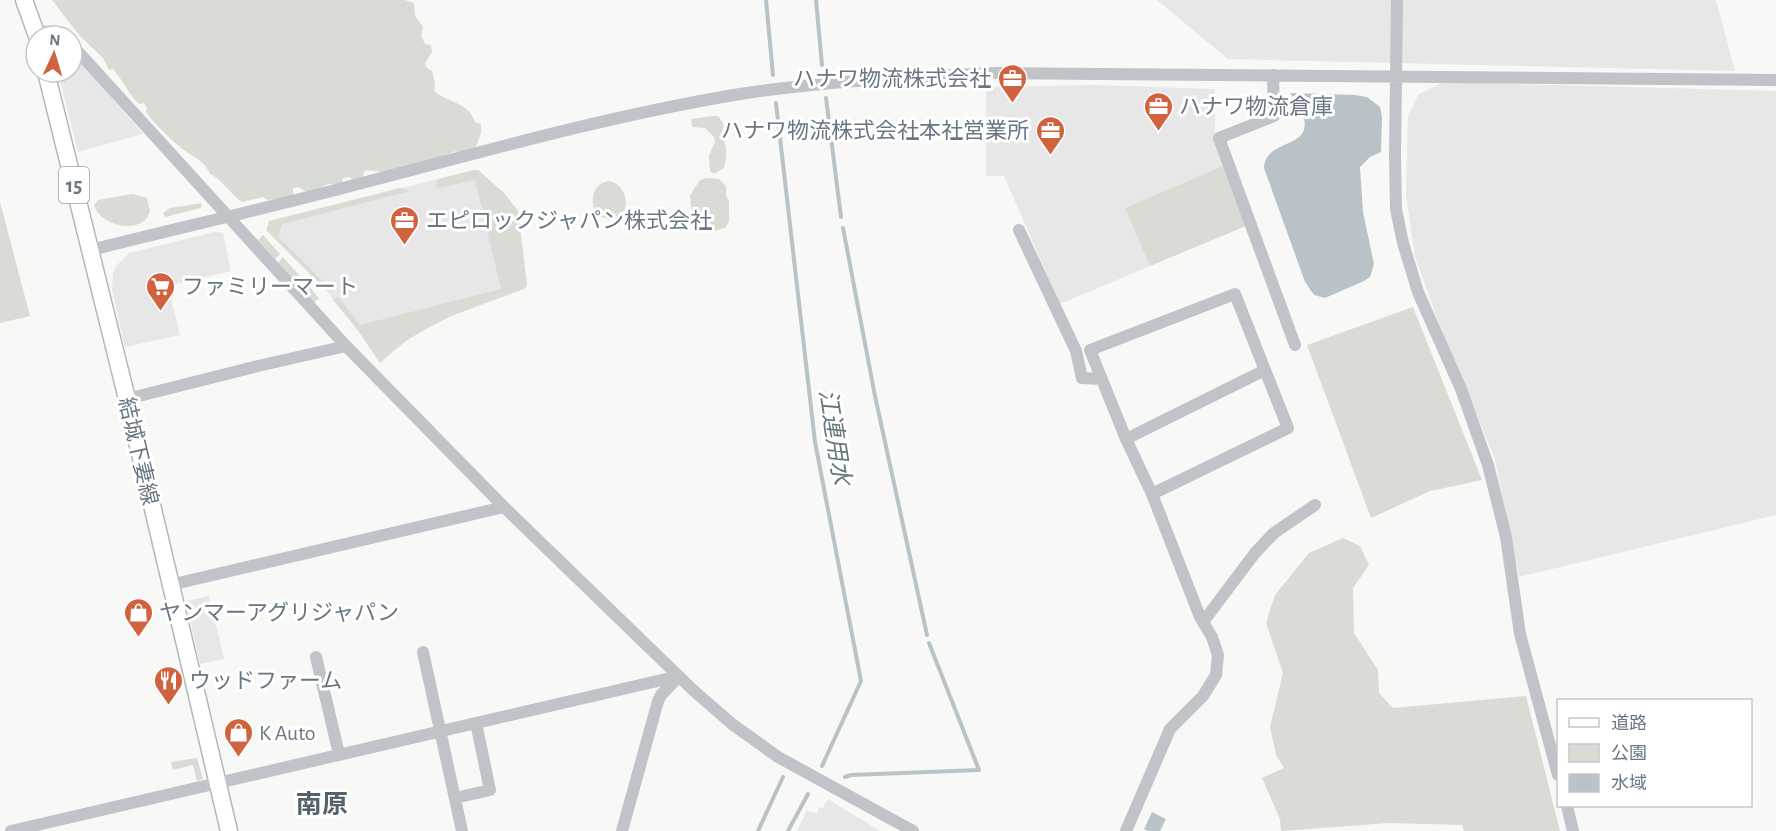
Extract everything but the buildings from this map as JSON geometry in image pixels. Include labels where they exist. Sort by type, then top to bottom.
[{"type":"main road","points":[[24,0],[33,24]]},
{"type":"main road","name":"結城下妻線","points":[[49,84],[127,399],[229,831]]},
{"type":"street","points":[[1397,0],[1396,209],[1403,243],[1418,292],[1461,389],[1488,465],[1506,537],[1520,634],[1557,771]]},
{"type":"street","points":[[84,58],[346,346],[504,507],[679,676],[732,724],[778,757],[913,831]]},
{"type":"street","points":[[91,250],[549,134],[643,113],[742,94],[868,80],[995,73],[1776,80]]},
{"type":"street","points":[[1273,75],[1274,116],[1220,138],[1295,345]]},
{"type":"street","points":[[1019,230],[1076,351],[1082,378],[1102,380]]},
{"type":"street","points":[[1126,831],[1170,729],[1203,696],[1216,675],[1218,655],[1152,494],[1125,439],[1090,350],[1235,294],[1288,428],[1152,494]]},
{"type":"street","points":[[127,399],[346,346]]},
{"type":"street","points":[[1125,439],[1265,370]]},
{"type":"street","points":[[1203,622],[1274,533],[1315,505]]},
{"type":"street","points":[[170,585],[504,507]]},
{"type":"street","points":[[423,652],[462,831]]},
{"type":"street","points":[[316,657],[339,754]]},
{"type":"street","points":[[11,831],[679,676]]},
{"type":"street","points":[[622,831],[658,701],[679,676]]},
{"type":"street","points":[[455,798],[490,790],[476,723]]},
{"type":"street","points":[[1567,807],[1573,831]]},
{"type":"shaded area","points":[[1157,0],[1716,0],[1735,71],[1228,59]]},
{"type":"shaded area","points":[[84,64],[143,134],[78,152],[61,84],[84,84]]},
{"type":"shaded area","points":[[1444,82],[1776,91],[1776,515],[1519,577],[1495,459],[1440,326],[1415,257],[1406,195],[1408,116],[1419,94]]},
{"type":"shaded area","points":[[1095,85],[1215,89],[1215,141],[1223,166],[1126,208],[1150,266],[1060,304],[1004,176],[986,176],[986,87]]},
{"type":"shaded area","points":[[478,170],[505,194],[518,211],[527,285],[524,289],[449,317],[407,340],[380,363],[326,290],[274,237],[280,219]]},
{"type":"shaded area","points":[[215,232],[223,233],[231,271],[168,286],[180,335],[125,347],[112,290],[113,273],[116,266],[129,253]]},
{"type":"shaded area","points":[[209,596],[224,659],[200,664],[186,601]]},
{"type":"shaded area","points":[[828,799],[880,831],[797,831],[807,810],[817,814],[819,807],[823,808]]},
{"type":"green space","points":[[52,0],[405,0],[414,3],[415,16],[423,27],[421,36],[425,44],[431,45],[432,52],[425,63],[432,71],[434,91],[468,110],[475,122],[481,124],[481,133],[476,147],[461,153],[456,151],[392,172],[364,171],[363,177],[352,180],[350,177],[343,178],[341,185],[328,184],[309,192],[299,187],[293,188],[293,197],[267,200],[263,197],[242,202],[210,174],[200,161],[179,146],[157,125],[146,112],[147,107],[144,103],[139,104],[135,100],[117,73],[113,69],[109,70],[103,58],[84,40],[84,24],[71,24]]},
{"type":"green space","points":[[718,116],[722,122],[726,147],[724,168],[714,174],[710,171],[709,156],[715,142],[714,137],[705,128],[692,127],[691,119]]},
{"type":"green space","points":[[1223,166],[1246,226],[1150,266],[1125,208]]},
{"type":"green space","points":[[478,170],[505,194],[518,211],[527,285],[524,289],[466,310],[429,327],[395,349],[380,363],[357,329],[333,300],[338,297],[360,325],[501,289],[475,180],[437,188],[436,184],[439,179]]},
{"type":"green space","points":[[719,179],[726,186],[729,202],[729,222],[725,228],[707,233],[693,226],[690,195],[700,180]]},
{"type":"green space","points":[[609,181],[621,188],[626,200],[624,214],[614,224],[606,218],[596,216],[593,205],[595,190]]},
{"type":"green space","points":[[400,188],[410,191],[282,224],[278,237],[330,288],[326,290],[266,230],[269,221]]},
{"type":"green space","points":[[132,194],[147,198],[150,211],[140,224],[122,226],[113,223],[104,219],[94,205],[98,200]]},
{"type":"green space","points":[[0,202],[30,316],[0,323]]},
{"type":"green space","points":[[202,203],[201,208],[165,217],[163,213],[170,208]]},
{"type":"green space","points":[[263,235],[280,254],[275,259],[258,240]]},
{"type":"green space","points":[[283,257],[319,298],[314,303],[278,263]]},
{"type":"green space","points":[[1413,307],[1482,480],[1430,491],[1371,518],[1307,345]]},
{"type":"green space","points":[[1343,538],[1360,546],[1369,565],[1353,588],[1354,633],[1378,670],[1379,693],[1393,708],[1526,696],[1560,831],[1464,831],[1462,825],[1389,823],[1281,831],[1280,819],[1262,778],[1284,768],[1276,755],[1270,727],[1283,673],[1266,623],[1275,595],[1309,553]]},
{"type":"green space","points":[[197,758],[203,779],[197,781],[193,765],[173,770],[171,762]]},
{"type":"water","points":[[1290,93],[1367,97],[1380,107],[1382,117],[1381,152],[1370,157],[1360,167],[1363,212],[1374,264],[1370,277],[1325,298],[1314,295],[1305,282],[1264,168],[1266,159],[1272,152],[1295,140],[1304,129],[1304,119],[1286,106],[1287,101],[1293,97]]},
{"type":"water","points":[[1152,812],[1166,819],[1160,831],[1144,829]]},
{"type":"waterway","name":"江連用水","points":[[766,0],[773,75]]},
{"type":"waterway","points":[[816,0],[822,65]]},
{"type":"waterway","points":[[826,98],[841,217]]},
{"type":"waterway","name":"江連用水","points":[[776,103],[815,442],[861,681],[822,766]]},
{"type":"waterway","points":[[843,228],[875,396],[927,635]]},
{"type":"waterway","points":[[845,777],[979,770],[929,643]]},
{"type":"waterway","points":[[758,831],[783,777]]},
{"type":"waterway","name":"江連用水","points":[[788,831],[808,794]]},
{"type":"place","name":"ハナワ物流株式会社","points":[[1012,104]]},
{"type":"place","name":"ハナワ物流倉庫","points":[[1158,132]]},
{"type":"place","name":"ハナワ物流株式会社本社営業所","points":[[1050,156]]},
{"type":"place","name":"エピロックジャパン株式会社","points":[[405,246]]},
{"type":"place","name":"ファミリーマート","points":[[161,312]]},
{"type":"place","name":"ヤンマーアグリジャパン","points":[[138,638]]},
{"type":"place","name":"ウッドファーム","points":[[168,706]]},
{"type":"place","name":"K Auto","points":[[238,758]]},
{"type":"district","name":"南原","points":[[322,804]]}]
